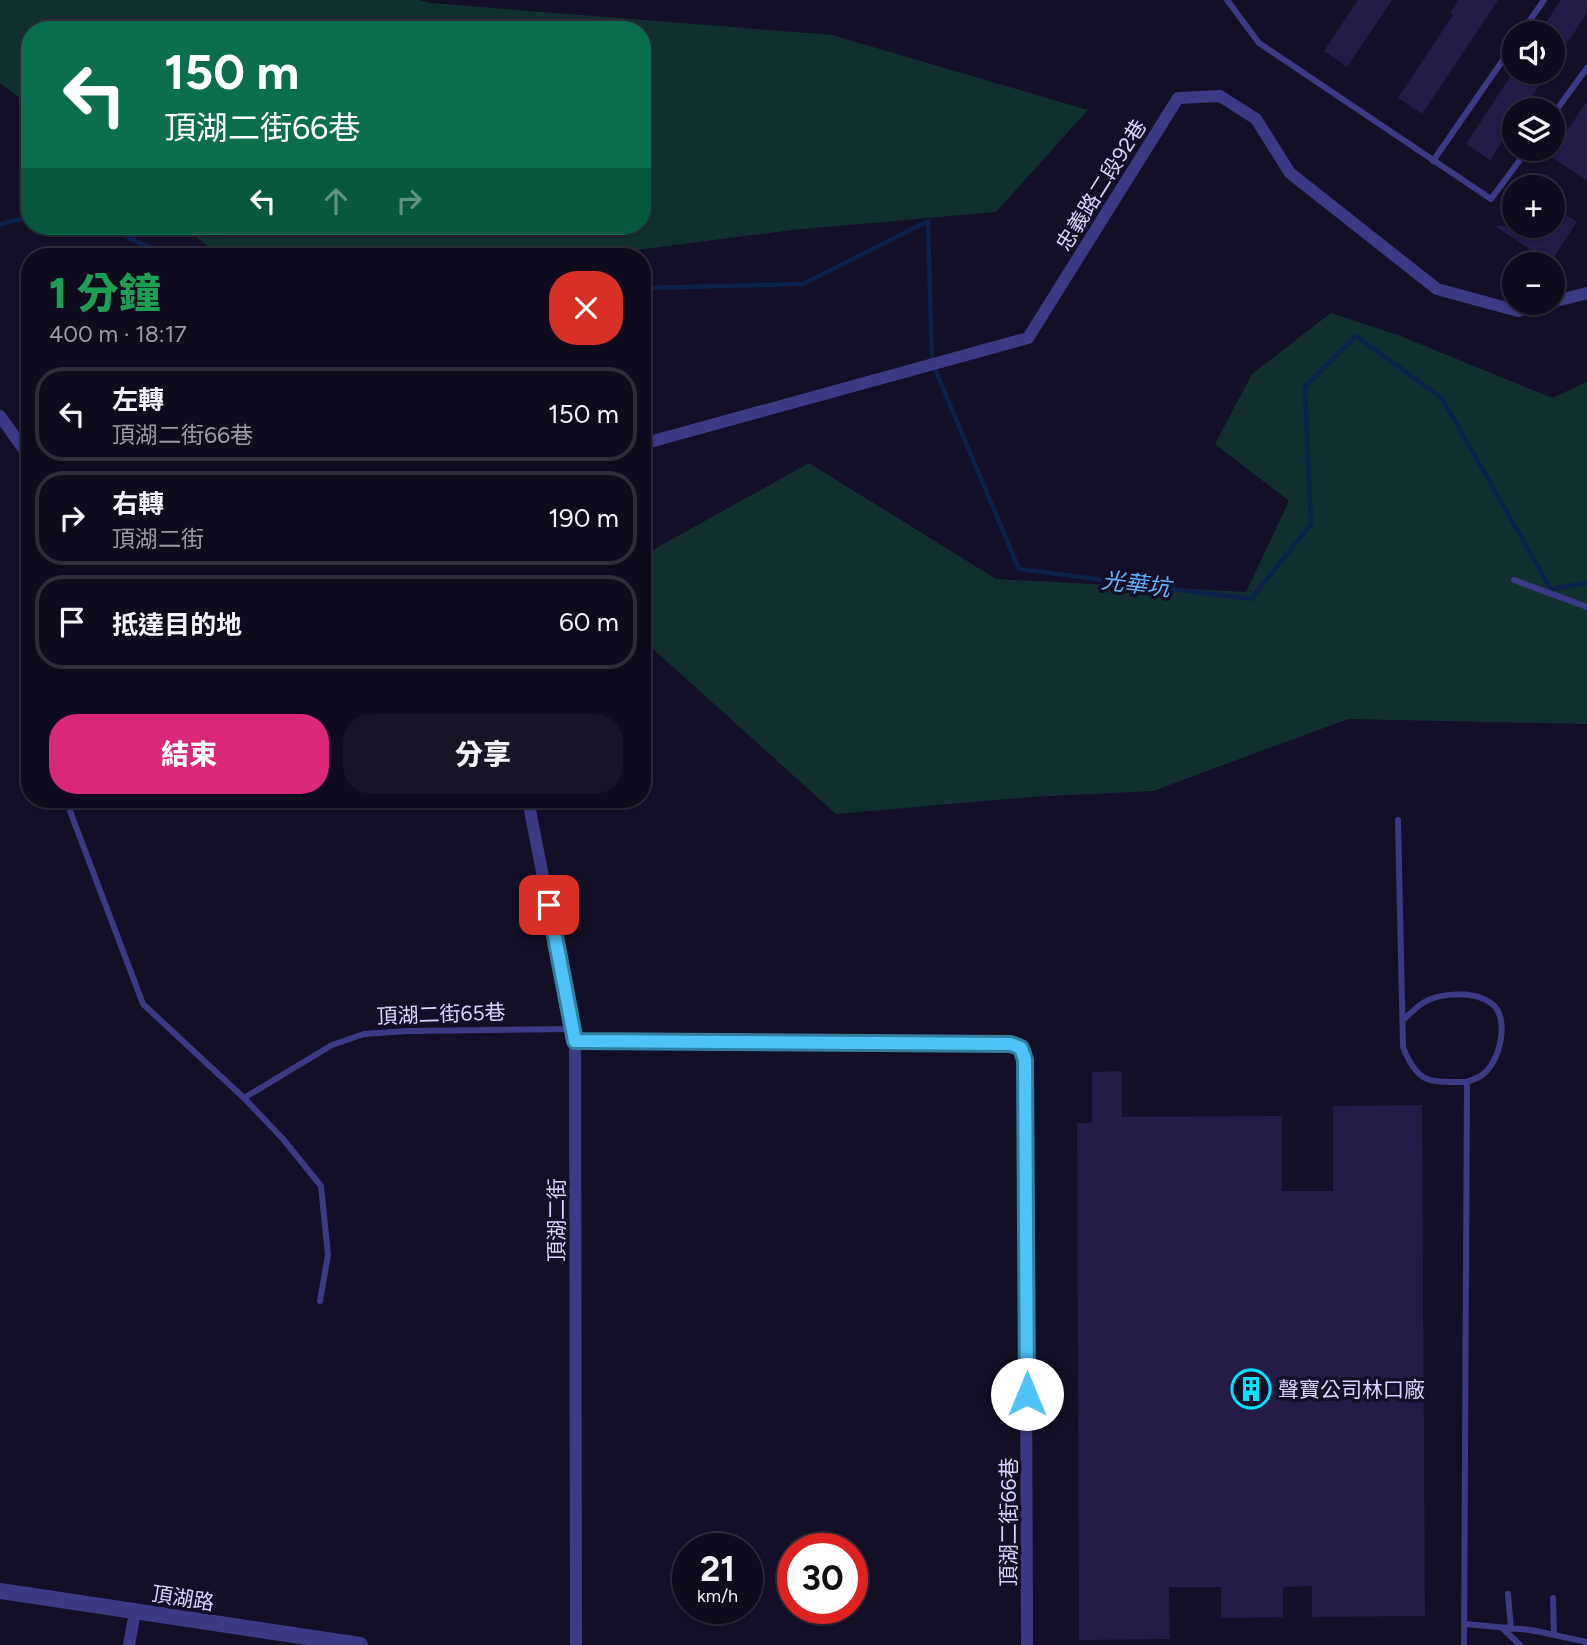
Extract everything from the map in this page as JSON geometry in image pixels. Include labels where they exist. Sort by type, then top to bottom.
[{"type":"street","name":"忠義路二段92巷","points":[[651,442],[1028,338],[1178,98],[1220,96],[1256,118],[1290,173],[1437,289],[1502,307]]},
{"type":"street","name":"忠義路二段92巷","points":[[1565,299],[1587,293]]},
{"type":"street","points":[[0,416],[21,445]]},
{"type":"street","name":"頂湖二街","points":[[530,808],[573,1035],[576,1645]]},
{"type":"street","name":"頂湖二街66巷","points":[[573,1035],[1011,1044],[1021,1048],[1025,1060],[1027,1645]]},
{"type":"street","name":"頂湖路","points":[[0,1591],[360,1645]]},
{"type":"street","points":[[129,1645],[135,1612]]},
{"type":"lane","points":[[1227,0],[1259,43],[1491,199],[1519,161]]},
{"type":"lane","points":[[1529,21],[1544,0]]},
{"type":"lane","points":[[1433,161],[1502,61]]},
{"type":"lane","points":[[1565,98],[1587,68]]},
{"type":"lane","points":[[1514,580],[1587,607]]},
{"type":"lane","points":[[69,808],[143,1004],[244,1098],[283,1139],[321,1186],[328,1255],[320,1301]]},
{"type":"lane","points":[[1398,820],[1402,1020],[1403,1047],[1411,1067],[1430,1082],[1467,1082],[1483,1075],[1494,1060],[1500,1042],[1501,1019],[1492,1003],[1474,995],[1443,995],[1424,1002],[1402,1020]]},
{"type":"lane","name":"頂湖二街65巷","points":[[244,1098],[332,1045],[364,1034],[407,1031],[573,1035]]},
{"type":"lane","points":[[1464,1645],[1467,1082]]},
{"type":"lane","points":[[1508,1594],[1511,1629]]},
{"type":"lane","points":[[1553,1598],[1554,1635]]},
{"type":"lane","points":[[1465,1624],[1531,1630],[1587,1642]]},
{"type":"lane","points":[[1502,1628],[1520,1645]]},
{"type":"green space","points":[[0,0],[419,0],[832,35],[1088,110],[996,212],[792,230],[651,248],[210,248],[194,235],[651,235],[651,21],[21,21],[21,99],[0,83]]},
{"type":"green space","points":[[1331,313],[1398,335],[1552,398],[1587,382],[1587,724],[1348,719],[1153,791],[1030,797],[836,814],[651,647],[651,551],[809,463],[996,579],[1246,592],[1289,501],[1215,444],[1252,374]]},
{"type":"building","points":[[1358,0],[1392,0],[1347,67],[1324,51]]},
{"type":"building","points":[[1458,0],[1498,0],[1422,114],[1398,98],[1453,15],[1450,13]]},
{"type":"building","points":[[1561,0],[1587,0],[1587,13],[1565,46],[1565,21],[1547,21]]},
{"type":"building","points":[[1505,84],[1540,84],[1531,98],[1502,98],[1502,142],[1490,160],[1466,144]]},
{"type":"building","points":[[1587,101],[1587,181],[1557,161],[1565,161],[1565,134]]},
{"type":"building","points":[[1565,214],[1577,222],[1557,252],[1534,252],[1513,238],[1565,238]]},
{"type":"building","name":"聲寶公司林口廠","points":[[1122,1071],[1122,1117],[1282,1116],[1282,1191],[1333,1191],[1333,1106],[1422,1105],[1425,1616],[1312,1617],[1312,1586],[1283,1587],[1283,1617],[1221,1618],[1221,1587],[1169,1587],[1170,1639],[1079,1640],[1077,1123],[1092,1123],[1092,1072]]},
{"type":"waterway","name":"光華坑","points":[[0,224],[21,219]]},
{"type":"waterway","name":"光華坑","points":[[651,288],[803,284],[928,221],[932,362],[1019,569],[1251,599],[1311,524],[1305,387],[1356,336],[1442,398],[1551,589],[1587,583]]},
{"type":"waterway","name":"光華坑","points":[[124,235],[150,248]]},
{"type":"place","name":"聲寶公司林口廠","points":[[1251,1389]]},
{"type":"route","points":[[549,905],[575,1041],[1011,1044],[1021,1048],[1025,1060],[1027,1394]]}]
